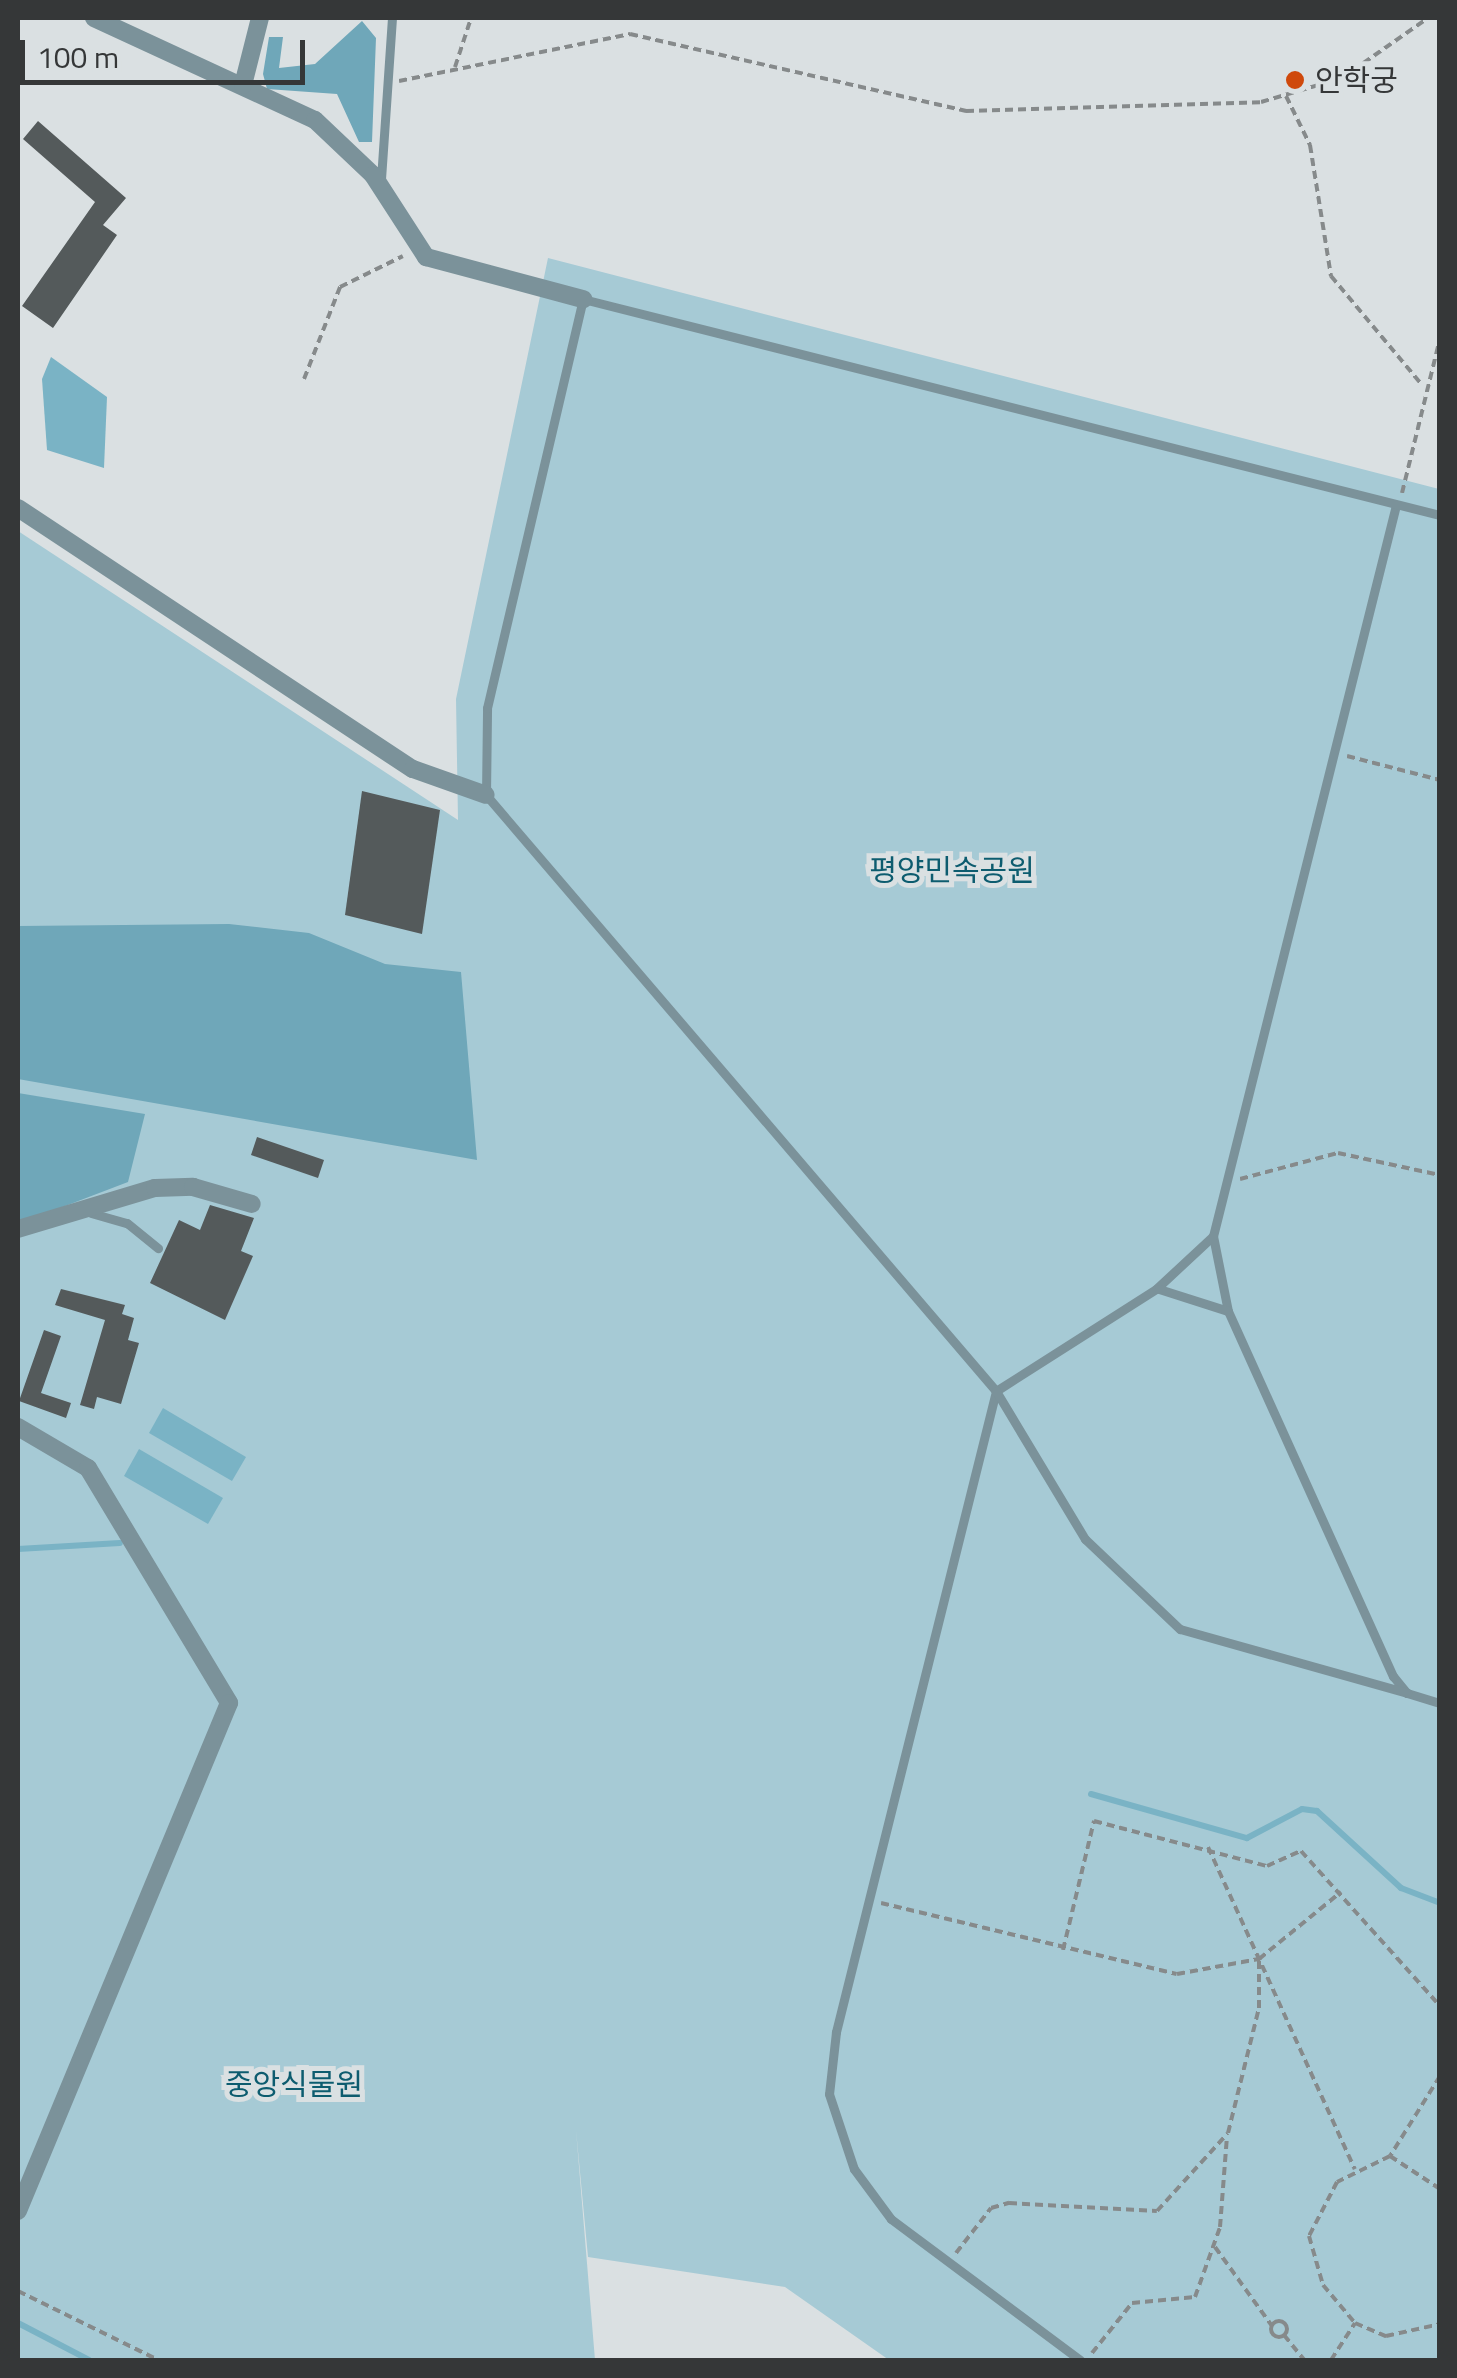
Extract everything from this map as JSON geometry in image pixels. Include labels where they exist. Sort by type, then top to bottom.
[{"type":"street","points":[[94,18],[315,120],[380,186],[416,250],[583,299]]},
{"type":"street","points":[[243,85],[260,18]]},
{"type":"street","points":[[18,508],[413,769],[486,795]]},
{"type":"street","points":[[18,1229],[74,1210],[193,1187],[252,1204]]},
{"type":"street","points":[[18,1427],[88,1468],[230,1703],[18,2211]]},
{"type":"lane","points":[[380,186],[392,18]]},
{"type":"lane","points":[[1440,515],[583,299],[488,708],[480,759],[486,795],[996,1391],[1085,1539],[1180,1629],[1440,1703]]},
{"type":"lane","points":[[1398,505],[1214,1236],[1228,1311],[1407,1693]]},
{"type":"lane","points":[[74,1210],[127,1223],[158,1248]]},
{"type":"lane","points":[[1084,2360],[948,2265],[870,2194],[832,2109],[830,2059],[996,1391],[1156,1289],[1214,1236]]},
{"type":"lane","points":[[1156,1289],[1228,1311]]},
{"type":"path","points":[[455,67],[471,18]]},
{"type":"path","points":[[386,84],[630,34],[966,110],[1285,94],[1342,78],[1428,18]]},
{"type":"path","points":[[1285,94],[1310,145],[1331,276],[1422,385]]},
{"type":"path","points":[[304,379],[340,287],[416,250]]},
{"type":"path","points":[[1398,505],[1422,385],[1440,338]]},
{"type":"path","points":[[1335,753],[1440,780]]},
{"type":"path","points":[[1228,1182],[1338,1153],[1440,1175]]},
{"type":"path","points":[[1063,1950],[1094,1821],[1208,1846],[1267,1866],[1301,1850],[1440,2006]]},
{"type":"path","points":[[1208,1846],[1355,2169]]},
{"type":"path","points":[[870,1901],[1176,1974],[1259,1959],[1342,1892]]},
{"type":"path","points":[[1084,2360],[1132,2303],[1194,2297],[1215,2247],[1228,2132],[1260,2008],[1259,1959]]},
{"type":"path","points":[[1440,2076],[1390,2156],[1355,2169],[1324,2201],[1309,2236],[1323,2286],[1355,2324],[1386,2336],[1440,2324]]},
{"type":"path","points":[[948,2265],[991,2208],[1009,2203],[1156,2212],[1228,2132]]},
{"type":"path","points":[[1390,2156],[1440,2189]]},
{"type":"path","points":[[1215,2247],[1272,2326],[1304,2360]]},
{"type":"path","points":[[18,2291],[158,2360]]},
{"type":"path","points":[[1272,2326],[1284,2324],[1284,2335]]},
{"type":"path","points":[[1331,2360],[1355,2324]]},
{"type":"green space","name":"평양민속공원","points":[[548,258],[1439,489],[1439,2360],[889,2360],[785,2287],[588,2257],[576,2130],[595,2360],[18,2360],[18,531],[458,820],[456,699]]},
{"type":"shaded area","points":[[362,21],[376,38],[372,142],[359,142],[337,94],[267,89],[263,74],[269,37],[283,37],[279,68],[315,64]]},
{"type":"shaded area","points":[[51,357],[107,397],[104,468],[47,450],[42,379]]},
{"type":"shaded area","points":[[229,924],[309,933],[385,964],[461,972],[477,1160],[18,1079],[18,926]]},
{"type":"shaded area","points":[[18,1093],[145,1114],[128,1182],[18,1224]]},
{"type":"shaded area","points":[[163,1408],[246,1457],[232,1481],[149,1433]]},
{"type":"shaded area","points":[[139,1449],[223,1498],[208,1524],[124,1476]]},
{"type":"building","points":[[38,121],[126,198],[103,225],[117,235],[53,328],[22,306],[95,202],[23,139]]},
{"type":"building","points":[[362,791],[440,810],[422,934],[345,915]]},
{"type":"building","points":[[257,1137],[324,1160],[318,1178],[251,1155]]},
{"type":"building","points":[[210,1205],[254,1218],[241,1251],[253,1256],[225,1320],[150,1283],[179,1220],[200,1230]]},
{"type":"building","points":[[61,1289],[125,1305],[122,1314],[134,1318],[128,1340],[139,1343],[121,1404],[97,1397],[94,1409],[80,1405],[105,1320],[55,1305]]},
{"type":"building","points":[[44,1330],[61,1336],[41,1393],[71,1403],[66,1418],[19,1401]]},
{"type":"waterway","points":[[18,1549],[120,1543]]},
{"type":"waterway","points":[[1091,1794],[1247,1838],[1302,1809],[1317,1811],[1401,1888],[1440,1903]]},
{"type":"waterway","points":[[18,2323],[89,2360]]},
{"type":"place","name":"안학궁","points":[[1295,80]]},
{"type":"park label","name":"중앙식물원","points":[[294,2084]]}]
